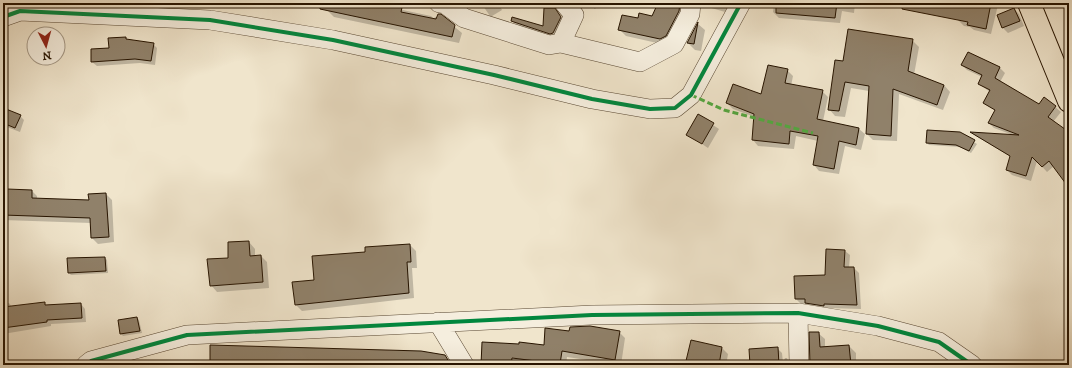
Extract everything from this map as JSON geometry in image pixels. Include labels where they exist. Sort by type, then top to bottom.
[{"type":"main road","points":[[1029,3],[1069,101]]},
{"type":"street","points":[[444,3],[464,18],[549,45],[561,43],[640,62],[674,44],[690,14],[691,3]]},
{"type":"street","points":[[3,17],[20,11],[210,20],[333,40],[592,99],[650,109],[675,108],[691,95],[741,3]]},
{"type":"street","points":[[561,43],[573,7]]},
{"type":"street","points":[[798,313],[799,365]]},
{"type":"street","points":[[86,365],[91,362],[187,335],[592,315],[798,313],[878,326],[939,342],[972,365]]},
{"type":"street","points":[[438,322],[464,365]]},
{"type":"building","points":[[320,3],[403,3],[401,12],[436,19],[438,14],[441,14],[455,25],[452,37],[320,9]]},
{"type":"building","points":[[658,3],[680,3],[679,11],[666,36],[660,39],[618,30],[622,15],[638,18],[639,13],[652,16]]},
{"type":"building","points":[[776,3],[837,3],[835,18],[776,13]]},
{"type":"building","points":[[903,3],[991,3],[986,29],[967,25],[968,22],[902,9]]},
{"type":"building","points":[[544,8],[555,8],[561,17],[553,33],[550,34],[511,21],[512,17],[543,26]]},
{"type":"building","points":[[1014,8],[1020,21],[1002,28],[997,15]]},
{"type":"building","points":[[698,22],[694,44],[687,43]]},
{"type":"building","points":[[848,29],[913,39],[908,71],[944,85],[937,105],[893,89],[891,136],[866,134],[869,86],[845,82],[839,111],[828,110],[835,60],[843,61]]},
{"type":"building","points":[[126,37],[126,39],[154,43],[151,61],[135,59],[91,62],[91,49],[109,48],[108,38]]},
{"type":"building","points":[[968,52],[1000,67],[995,78],[1039,104],[1044,97],[1056,106],[1048,117],[1069,132],[1069,188],[1049,161],[1042,167],[1032,157],[1026,176],[1006,170],[1010,156],[970,132],[1019,135],[988,123],[995,110],[983,103],[990,90],[978,84],[982,75],[961,65]]},
{"type":"building","points":[[768,65],[788,69],[785,83],[823,90],[817,119],[859,128],[856,145],[839,141],[834,169],[813,165],[818,136],[790,131],[789,144],[752,140],[754,114],[726,103],[733,84],[761,94]]},
{"type":"building","points":[[6,109],[21,115],[15,128],[3,123]]},
{"type":"building","points":[[698,114],[714,123],[702,144],[686,135]]},
{"type":"building","points":[[927,130],[960,132],[975,140],[969,151],[956,145],[926,143]]},
{"type":"building","points":[[7,189],[32,190],[32,198],[89,200],[88,194],[106,193],[109,237],[91,238],[90,218],[3,215],[3,200],[6,200]]},
{"type":"building","points":[[249,241],[250,256],[261,255],[263,282],[210,286],[207,259],[228,258],[228,242]]},
{"type":"building","points":[[410,244],[411,262],[407,262],[409,293],[295,305],[292,282],[314,280],[312,256],[365,252],[365,247]]},
{"type":"building","points":[[826,249],[845,250],[844,267],[854,267],[857,305],[824,304],[824,306],[805,303],[805,299],[795,299],[794,276],[825,275]]},
{"type":"building","points":[[105,257],[106,271],[68,273],[67,258]]},
{"type":"building","points":[[45,302],[45,305],[81,303],[82,318],[47,320],[47,322],[3,328],[3,307]]},
{"type":"building","points":[[137,317],[140,331],[120,334],[118,320]]},
{"type":"building","points":[[590,326],[620,331],[615,360],[562,351],[560,364],[512,358],[511,365],[481,365],[482,342],[519,344],[519,342],[544,345],[545,328],[569,331],[570,327]]},
{"type":"building","points":[[809,332],[819,332],[820,347],[849,345],[851,365],[810,365]]},
{"type":"building","points":[[691,340],[722,347],[719,365],[685,365]]},
{"type":"building","points":[[210,345],[421,351],[445,355],[451,365],[210,365]]},
{"type":"building","points":[[778,347],[779,365],[750,365],[749,349]]},
{"type":"marked path","points":[[691,95],[724,110],[813,133]]},
{"type":"cycle path","points":[[3,17],[20,11],[210,20],[333,40],[494,75],[592,99],[650,109],[675,108],[691,95],[741,3]]},
{"type":"cycle path","points":[[86,365],[91,361],[187,335],[592,315],[798,313],[878,326],[939,342],[972,365]]}]
